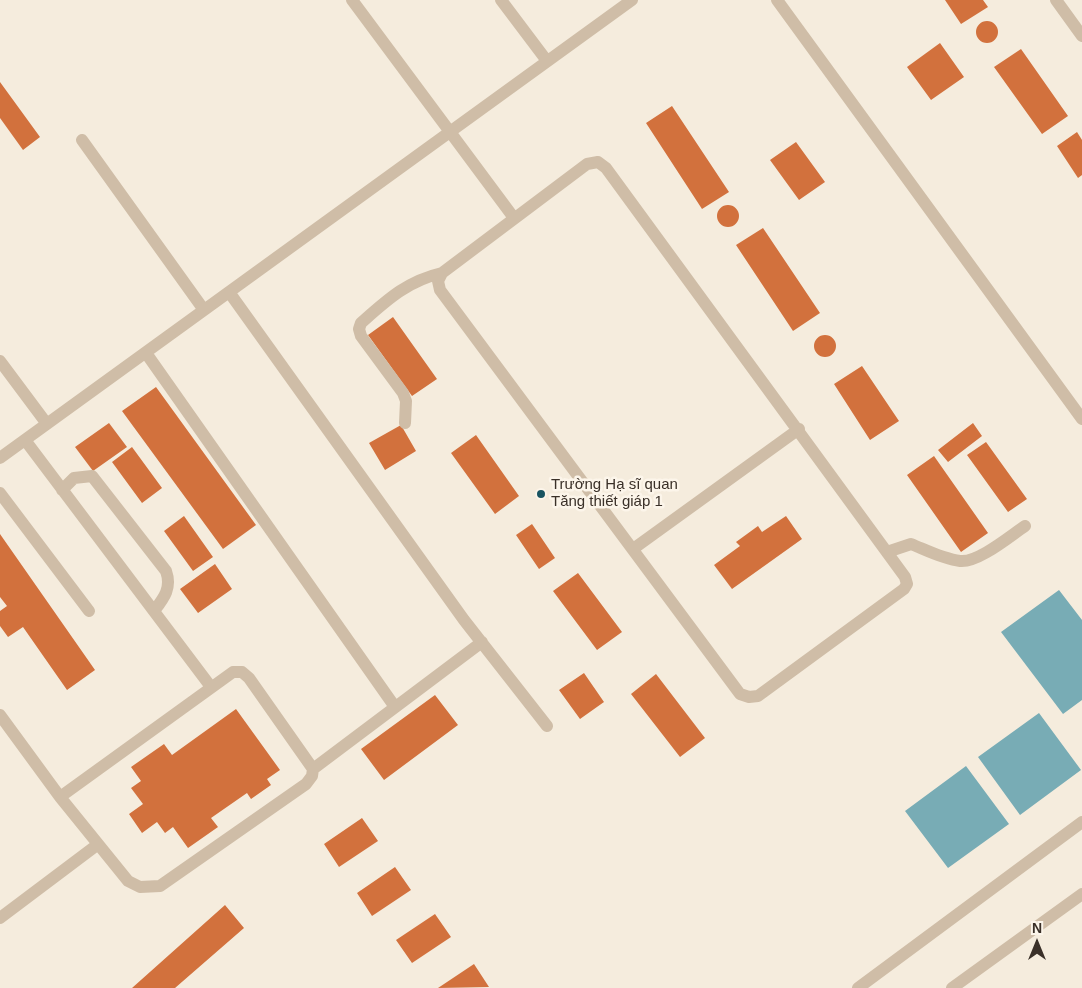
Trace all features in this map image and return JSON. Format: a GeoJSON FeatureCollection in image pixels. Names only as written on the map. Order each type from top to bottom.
{"type":"FeatureCollection","features":[{"type":"Feature","properties":{"kind":"street"},"geometry":{"type":"LineString","coordinates":[[352,0],[514,218]]}},
{"type":"Feature","properties":{"kind":"street"},"geometry":{"type":"LineString","coordinates":[[501,0],[547,61]]}},
{"type":"Feature","properties":{"kind":"street"},"geometry":{"type":"LineString","coordinates":[[0,458],[632,0]]}},
{"type":"Feature","properties":{"kind":"street"},"geometry":{"type":"LineString","coordinates":[[777,0],[1082,419]]}},
{"type":"Feature","properties":{"kind":"street"},"geometry":{"type":"LineString","coordinates":[[1056,0],[1082,36]]}},
{"type":"Feature","properties":{"kind":"street"},"geometry":{"type":"LineString","coordinates":[[82,140],[204,310]]}},
{"type":"Feature","properties":{"kind":"street"},"geometry":{"type":"LineString","coordinates":[[405,423],[406,401],[403,392],[361,336],[359,329],[361,323],[392,296],[420,278],[442,273],[587,164],[598,162],[606,168],[799,429],[888,552],[905,577],[907,584],[904,589],[758,696],[748,697],[740,694],[440,290],[438,281],[442,273]]}},
{"type":"Feature","properties":{"kind":"street"},"geometry":{"type":"LineString","coordinates":[[229,292],[364,482],[482,642],[547,726]]}},
{"type":"Feature","properties":{"kind":"street"},"geometry":{"type":"LineString","coordinates":[[146,353],[395,707]]}},
{"type":"Feature","properties":{"kind":"street"},"geometry":{"type":"LineString","coordinates":[[0,361],[47,424]]}},
{"type":"Feature","properties":{"kind":"street"},"geometry":{"type":"LineString","coordinates":[[634,549],[799,429]]}},
{"type":"Feature","properties":{"kind":"street"},"geometry":{"type":"LineString","coordinates":[[25,440],[211,687]]}},
{"type":"Feature","properties":{"kind":"street"},"geometry":{"type":"LineString","coordinates":[[62,490],[74,478],[92,476],[166,571],[170,581],[165,596],[154,611]]}},
{"type":"Feature","properties":{"kind":"street"},"geometry":{"type":"LineString","coordinates":[[0,493],[89,611]]}},
{"type":"Feature","properties":{"kind":"street"},"geometry":{"type":"LineString","coordinates":[[888,552],[911,544],[942,557],[961,561],[978,557],[1025,526]]}},
{"type":"Feature","properties":{"kind":"street"},"geometry":{"type":"LineString","coordinates":[[313,769],[482,642]]}},
{"type":"Feature","properties":{"kind":"street"},"geometry":{"type":"LineString","coordinates":[[0,715],[60,797],[97,846],[128,881],[140,887],[160,886],[306,784],[312,776],[313,769],[249,678],[242,672],[232,672],[60,797]]}},
{"type":"Feature","properties":{"kind":"street"},"geometry":{"type":"LineString","coordinates":[[858,988],[1082,822]]}},
{"type":"Feature","properties":{"kind":"street"},"geometry":{"type":"LineString","coordinates":[[0,918],[97,846]]}},
{"type":"Feature","properties":{"kind":"street"},"geometry":{"type":"LineString","coordinates":[[952,988],[1082,894]]}},
{"type":"Feature","properties":{"kind":"water"},"geometry":{"type":"Polygon","coordinates":[[[1059,590],[1082,620],[1082,700],[1063,714],[1001,632],[1059,590]]]}},
{"type":"Feature","properties":{"kind":"water"},"geometry":{"type":"Polygon","coordinates":[[[1039,713],[1081,770],[1020,815],[978,757],[1039,713]]]}},
{"type":"Feature","properties":{"kind":"water"},"geometry":{"type":"Polygon","coordinates":[[[966,766],[1009,824],[948,868],[905,811],[966,766]]]}},
{"type":"Feature","properties":{"kind":"building"},"geometry":{"type":"Polygon","coordinates":[[[945,0],[983,0],[988,7],[961,24],[945,0]]]}},
{"type":"Feature","properties":{"kind":"building"},"geometry":{"type":"Polygon","coordinates":[[[987,21],[995,24],[998,32],[995,40],[987,43],[979,40],[976,32],[979,24],[987,21]]]}},
{"type":"Feature","properties":{"kind":"building"},"geometry":{"type":"Polygon","coordinates":[[[940,43],[964,77],[931,100],[907,67],[940,43]]]}},
{"type":"Feature","properties":{"kind":"building"},"geometry":{"type":"Polygon","coordinates":[[[1021,49],[1068,116],[1042,134],[994,67],[1021,49]]]}},
{"type":"Feature","properties":{"kind":"building"},"geometry":{"type":"Polygon","coordinates":[[[0,82],[40,137],[23,150],[0,118],[0,82]]]}},
{"type":"Feature","properties":{"kind":"building"},"geometry":{"type":"Polygon","coordinates":[[[672,106],[729,192],[702,209],[646,123],[672,106]]]}},
{"type":"Feature","properties":{"kind":"building"},"geometry":{"type":"Polygon","coordinates":[[[1077,132],[1082,140],[1082,175],[1078,178],[1057,146],[1077,132]]]}},
{"type":"Feature","properties":{"kind":"building"},"geometry":{"type":"Polygon","coordinates":[[[796,142],[825,182],[799,200],[770,160],[796,142]]]}},
{"type":"Feature","properties":{"kind":"building"},"geometry":{"type":"Polygon","coordinates":[[[728,205],[736,208],[739,216],[736,224],[728,227],[720,224],[717,216],[720,208],[728,205]]]}},
{"type":"Feature","properties":{"kind":"building"},"geometry":{"type":"Polygon","coordinates":[[[763,228],[820,313],[793,331],[736,245],[763,228]]]}},
{"type":"Feature","properties":{"kind":"building"},"geometry":{"type":"Polygon","coordinates":[[[393,317],[437,379],[412,396],[368,335],[393,317]]]}},
{"type":"Feature","properties":{"kind":"building"},"geometry":{"type":"Polygon","coordinates":[[[825,335],[833,338],[836,346],[833,354],[825,357],[817,354],[814,346],[817,338],[825,335]]]}},
{"type":"Feature","properties":{"kind":"building"},"geometry":{"type":"Polygon","coordinates":[[[862,366],[899,421],[870,440],[834,384],[862,366]]]}},
{"type":"Feature","properties":{"kind":"building"},"geometry":{"type":"Polygon","coordinates":[[[156,387],[256,525],[223,549],[122,411],[156,387]]]}},
{"type":"Feature","properties":{"kind":"building"},"geometry":{"type":"Polygon","coordinates":[[[109,423],[127,447],[93,471],[75,447],[109,423]]]}},
{"type":"Feature","properties":{"kind":"building"},"geometry":{"type":"Polygon","coordinates":[[[973,423],[982,436],[948,462],[938,450],[973,423]]]}},
{"type":"Feature","properties":{"kind":"building"},"geometry":{"type":"Polygon","coordinates":[[[401,425],[416,451],[385,470],[369,443],[401,425]]]}},
{"type":"Feature","properties":{"kind":"building"},"geometry":{"type":"Polygon","coordinates":[[[476,435],[519,496],[495,514],[451,453],[476,435]]]}},
{"type":"Feature","properties":{"kind":"building"},"geometry":{"type":"Polygon","coordinates":[[[986,442],[1027,499],[1008,512],[967,455],[986,442]]]}},
{"type":"Feature","properties":{"kind":"building"},"geometry":{"type":"Polygon","coordinates":[[[132,447],[162,488],[142,503],[112,462],[132,447]]]}},
{"type":"Feature","properties":{"kind":"building"},"geometry":{"type":"Polygon","coordinates":[[[934,456],[988,533],[961,552],[907,475],[934,456]]]}},
{"type":"Feature","properties":{"kind":"building"},"geometry":{"type":"Polygon","coordinates":[[[184,516],[213,557],[193,571],[164,531],[184,516]]]}},
{"type":"Feature","properties":{"kind":"building"},"geometry":{"type":"Polygon","coordinates":[[[786,516],[802,539],[732,589],[714,565],[740,546],[736,542],[758,526],[762,532],[786,516]]]}},
{"type":"Feature","properties":{"kind":"building"},"geometry":{"type":"Polygon","coordinates":[[[532,524],[555,558],[539,569],[516,535],[532,524]]]}},
{"type":"Feature","properties":{"kind":"building"},"geometry":{"type":"Polygon","coordinates":[[[0,534],[95,670],[67,690],[23,627],[8,637],[0,626],[0,611],[7,606],[0,597],[0,534]]]}},
{"type":"Feature","properties":{"kind":"building"},"geometry":{"type":"Polygon","coordinates":[[[215,564],[232,589],[198,613],[180,589],[215,564]]]}},
{"type":"Feature","properties":{"kind":"building"},"geometry":{"type":"Polygon","coordinates":[[[578,573],[622,632],[597,650],[553,591],[578,573]]]}},
{"type":"Feature","properties":{"kind":"building"},"geometry":{"type":"Polygon","coordinates":[[[584,673],[604,702],[580,719],[559,690],[584,673]]]}},
{"type":"Feature","properties":{"kind":"building"},"geometry":{"type":"Polygon","coordinates":[[[656,674],[705,738],[680,757],[631,694],[656,674]]]}},
{"type":"Feature","properties":{"kind":"building"},"geometry":{"type":"Polygon","coordinates":[[[435,695],[458,725],[384,780],[361,749],[435,695]]]}},
{"type":"Feature","properties":{"kind":"building"},"geometry":{"type":"Polygon","coordinates":[[[236,709],[280,770],[267,779],[271,785],[251,799],[247,793],[211,818],[218,827],[188,848],[173,827],[165,833],[157,822],[142,833],[129,814],[143,804],[131,788],[141,781],[131,767],[164,744],[172,755],[236,709]]]}},
{"type":"Feature","properties":{"kind":"building"},"geometry":{"type":"Polygon","coordinates":[[[362,818],[378,841],[339,867],[324,844],[362,818]]]}},
{"type":"Feature","properties":{"kind":"building"},"geometry":{"type":"Polygon","coordinates":[[[395,867],[411,890],[372,916],[357,893],[395,867]]]}},
{"type":"Feature","properties":{"kind":"building"},"geometry":{"type":"Polygon","coordinates":[[[225,905],[244,928],[175,988],[132,988],[225,905]]]}},
{"type":"Feature","properties":{"kind":"building"},"geometry":{"type":"Polygon","coordinates":[[[435,914],[451,937],[412,963],[396,940],[435,914]]]}},
{"type":"Feature","properties":{"kind":"building"},"geometry":{"type":"Polygon","coordinates":[[[474,964],[489,987],[438,988],[474,964]]]}},
{"type":"Feature","properties":{"kind":"place","name":"Trường Hạ sĩ quan Tăng thiết giáp 1"},"geometry":{"type":"Point","coordinates":[541,494]}}]}
